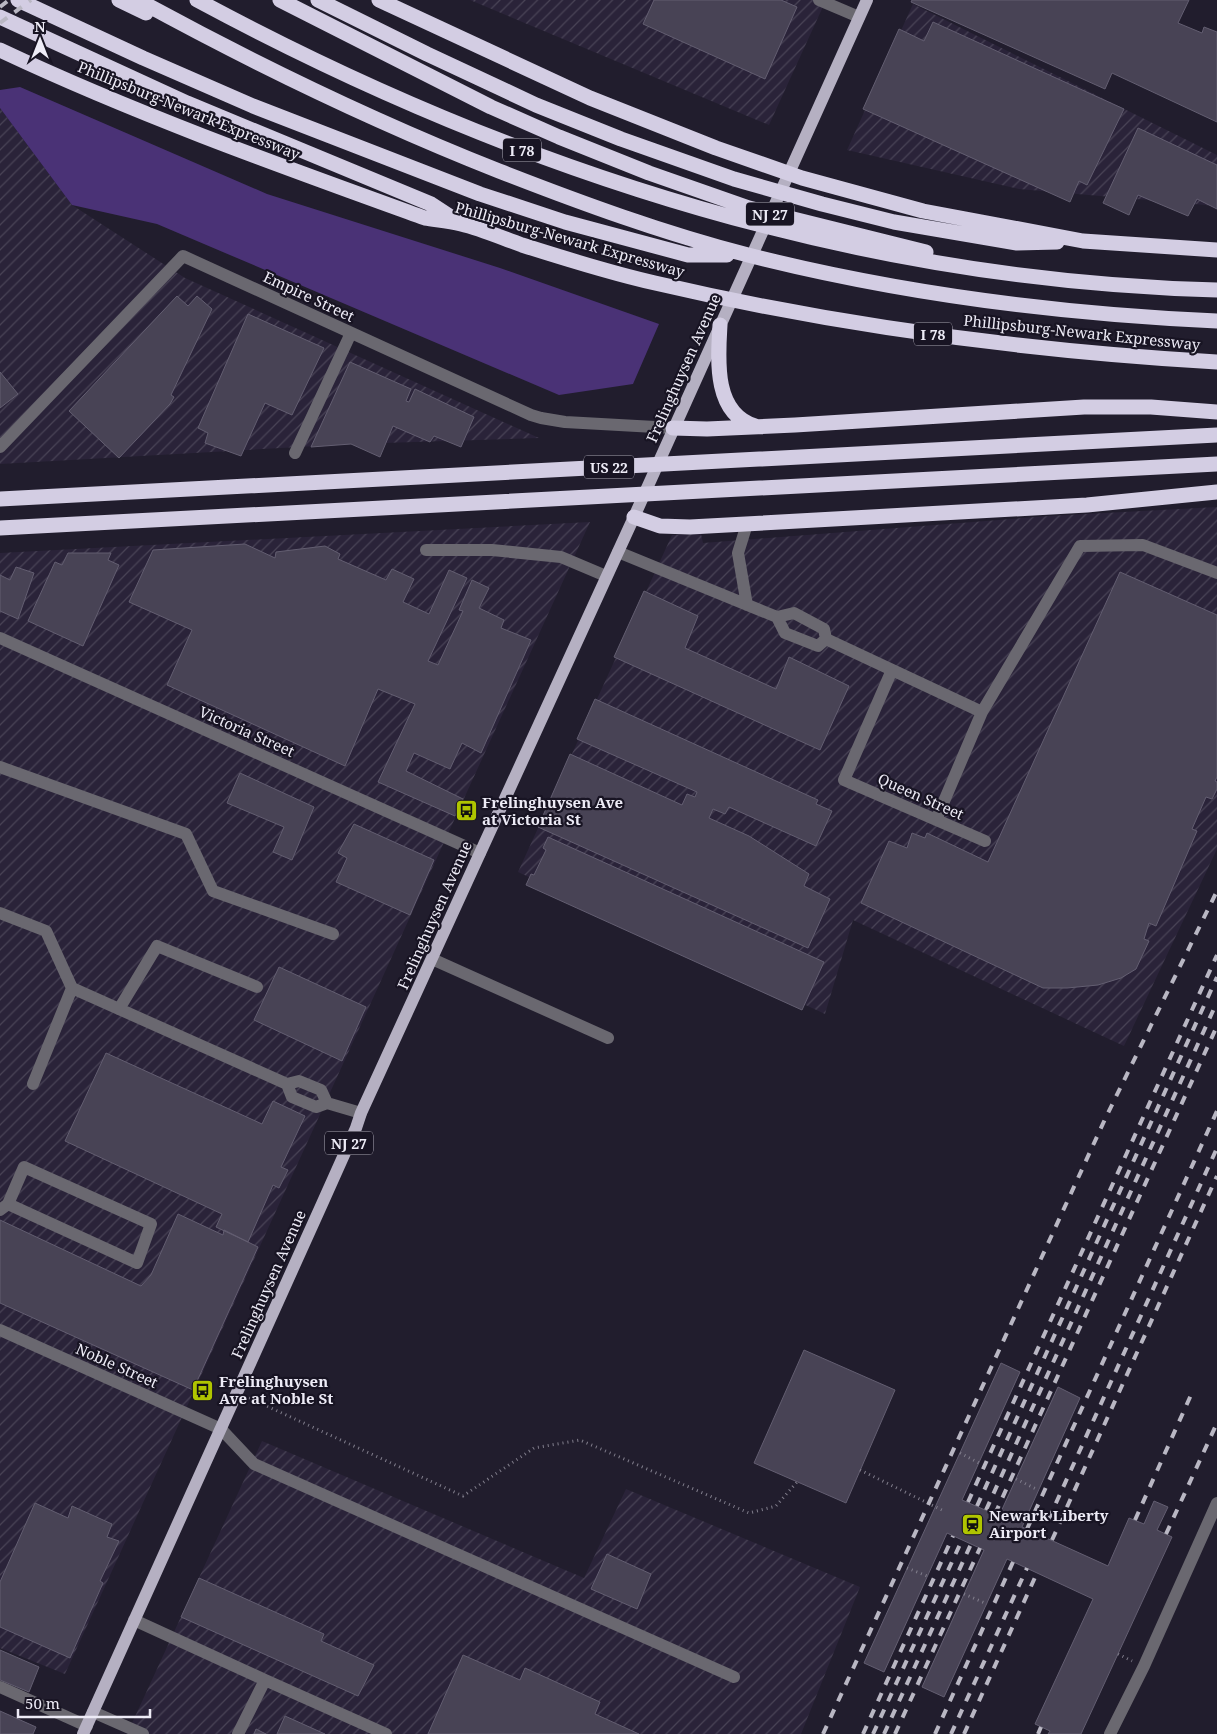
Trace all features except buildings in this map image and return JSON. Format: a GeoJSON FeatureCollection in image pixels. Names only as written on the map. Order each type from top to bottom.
{"type":"FeatureCollection","features":[{"type":"Feature","properties":{"kind":"highway"},"geometry":{"type":"LineString","coordinates":[[18,0],[253,106],[501,202],[565,222],[669,250],[688,254],[746,254]]}},
{"type":"Feature","properties":{"kind":"highway","name":"Phillipsburg-Newark Expressway"},"geometry":{"type":"LineString","coordinates":[[119,0],[142,5],[355,109],[470,159],[614,214],[676,234],[746,254],[872,283],[966,299],[1095,314],[1217,321]]}},
{"type":"Feature","properties":{"kind":"highway","name":"I 78"},"geometry":{"type":"LineString","coordinates":[[197,0],[360,82],[444,119],[574,169],[689,206],[786,232],[868,251],[941,264],[1005,273],[1136,286],[1217,290]]}},
{"type":"Feature","properties":{"kind":"highway"},"geometry":{"type":"LineString","coordinates":[[280,0],[513,117],[593,151],[749,208],[1005,273]]}},
{"type":"Feature","properties":{"kind":"highway"},"geometry":{"type":"LineString","coordinates":[[318,0],[434,58],[536,105],[603,132],[706,169],[798,198],[894,222],[1017,243],[1083,241],[1217,250]]}},
{"type":"Feature","properties":{"kind":"highway"},"geometry":{"type":"LineString","coordinates":[[379,0],[547,79],[716,148],[802,178],[862,196],[923,210],[1083,241]]}},
{"type":"Feature","properties":{"kind":"highway"},"geometry":{"type":"LineString","coordinates":[[0,17],[164,94],[432,204],[461,224]]}},
{"type":"Feature","properties":{"kind":"highway","name":"Phillipsburg-Newark Expressway"},"geometry":{"type":"LineString","coordinates":[[0,50],[127,106],[338,187],[425,218],[461,224],[584,264],[653,283],[806,314],[990,342],[1119,356],[1217,362]]}},
{"type":"Feature","properties":{"kind":"highway"},"geometry":{"type":"LineString","coordinates":[[720,324],[719,371],[726,400],[730,408],[743,420],[759,427]]}},
{"type":"Feature","properties":{"kind":"highway"},"geometry":{"type":"LineString","coordinates":[[673,428],[759,427],[1100,407],[1151,407],[1217,412]]}},
{"type":"Feature","properties":{"kind":"highway","name":"US 22"},"geometry":{"type":"LineString","coordinates":[[0,499],[1217,435]]}},
{"type":"Feature","properties":{"kind":"highway","name":"US 22"},"geometry":{"type":"LineString","coordinates":[[0,528],[1217,464]]}},
{"type":"Feature","properties":{"kind":"highway"},"geometry":{"type":"LineString","coordinates":[[634,517],[660,526],[675,528],[1087,506],[1217,492]]}},
{"type":"Feature","properties":{"kind":"main road","name":"Frelinghuysen Avenue"},"geometry":{"type":"LineString","coordinates":[[85,1730],[356,1128],[361,1113],[634,517],[867,0]]}},
{"type":"Feature","properties":{"kind":"street"},"geometry":{"type":"LineString","coordinates":[[819,0],[859,17]]}},
{"type":"Feature","properties":{"kind":"street","name":"Empire Street"},"geometry":{"type":"LineString","coordinates":[[0,447],[183,256],[541,418],[565,422],[673,428]]}},
{"type":"Feature","properties":{"kind":"street"},"geometry":{"type":"LineString","coordinates":[[295,454],[351,333]]}},
{"type":"Feature","properties":{"kind":"street"},"geometry":{"type":"LineString","coordinates":[[747,524],[738,553],[747,605]]}},
{"type":"Feature","properties":{"kind":"street"},"geometry":{"type":"LineString","coordinates":[[936,820],[982,712],[1080,546],[1143,545],[1217,573]]}},
{"type":"Feature","properties":{"kind":"street"},"geometry":{"type":"LineString","coordinates":[[426,550],[492,550],[561,557],[606,576]]}},
{"type":"Feature","properties":{"kind":"street"},"geometry":{"type":"LineString","coordinates":[[618,552],[777,617],[794,614],[824,629],[826,639]]}},
{"type":"Feature","properties":{"kind":"street"},"geometry":{"type":"LineString","coordinates":[[777,617],[786,633],[818,646],[826,639]]}},
{"type":"Feature","properties":{"kind":"street","name":"Victoria Street"},"geometry":{"type":"LineString","coordinates":[[0,638],[480,853]]}},
{"type":"Feature","properties":{"kind":"street"},"geometry":{"type":"LineString","coordinates":[[826,639],[982,712]]}},
{"type":"Feature","properties":{"kind":"street","name":"Queen Street"},"geometry":{"type":"LineString","coordinates":[[892,670],[844,780],[985,841]]}},
{"type":"Feature","properties":{"kind":"street"},"geometry":{"type":"LineString","coordinates":[[0,767],[186,834],[213,891],[333,934]]}},
{"type":"Feature","properties":{"kind":"street"},"geometry":{"type":"LineString","coordinates":[[0,913],[46,931],[72,988],[287,1084],[299,1081],[321,1090],[327,1103]]}},
{"type":"Feature","properties":{"kind":"street"},"geometry":{"type":"LineString","coordinates":[[119,1009],[156,946],[257,987]]}},
{"type":"Feature","properties":{"kind":"street"},"geometry":{"type":"LineString","coordinates":[[432,959],[608,1038]]}},
{"type":"Feature","properties":{"kind":"street"},"geometry":{"type":"LineString","coordinates":[[33,1084],[72,988]]}},
{"type":"Feature","properties":{"kind":"street"},"geometry":{"type":"LineString","coordinates":[[287,1084],[292,1097],[316,1107],[327,1103],[361,1113]]}},
{"type":"Feature","properties":{"kind":"street"},"geometry":{"type":"LineString","coordinates":[[24,1167],[151,1224],[137,1263],[4,1207],[24,1167]]}},
{"type":"Feature","properties":{"kind":"street","name":"Noble Street"},"geometry":{"type":"LineString","coordinates":[[0,1330],[220,1429]]}},
{"type":"Feature","properties":{"kind":"street"},"geometry":{"type":"LineString","coordinates":[[220,1429],[254,1464],[734,1677]]}},
{"type":"Feature","properties":{"kind":"street"},"geometry":{"type":"LineString","coordinates":[[1110,1734],[1144,1666],[1217,1503]]}},
{"type":"Feature","properties":{"kind":"street"},"geometry":{"type":"LineString","coordinates":[[134,1620],[386,1734]]}},
{"type":"Feature","properties":{"kind":"street"},"geometry":{"type":"LineString","coordinates":[[238,1734],[266,1680]]}},
{"type":"Feature","properties":{"kind":"street"},"geometry":{"type":"LineString","coordinates":[[0,1687],[85,1730]]}},
{"type":"Feature","properties":{"kind":"street"},"geometry":{"type":"LineString","coordinates":[[93,1712],[143,1734]]}},
{"type":"Feature","properties":{"kind":"path"},"geometry":{"type":"LineString","coordinates":[[237,1392],[463,1496],[534,1448],[580,1440],[749,1513],[776,1506],[797,1482]]}},
{"type":"Feature","properties":{"kind":"path"},"geometry":{"type":"LineString","coordinates":[[960,1453],[979,1463]]}},
{"type":"Feature","properties":{"kind":"path"},"geometry":{"type":"LineString","coordinates":[[860,1470],[944,1510]]}},
{"type":"Feature","properties":{"kind":"path"},"geometry":{"type":"LineString","coordinates":[[1016,1479],[1038,1490]]}},
{"type":"Feature","properties":{"kind":"path"},"geometry":{"type":"LineString","coordinates":[[907,1568],[928,1576]]}},
{"type":"Feature","properties":{"kind":"path"},"geometry":{"type":"LineString","coordinates":[[964,1594],[986,1604]]}},
{"type":"Feature","properties":{"kind":"path"},"geometry":{"type":"LineString","coordinates":[[1118,1654],[1124,1657]]}},
{"type":"Feature","properties":{"kind":"shaded area"},"geometry":{"type":"Polygon","coordinates":[[[470,0],[826,0],[769,125],[470,0]]]}},
{"type":"Feature","properties":{"kind":"shaded area"},"geometry":{"type":"Polygon","coordinates":[[[913,4],[1217,155],[1217,206],[1019,189],[847,150],[913,4]]]}},
{"type":"Feature","properties":{"kind":"shaded area"},"geometry":{"type":"Polygon","coordinates":[[[20,87],[267,194],[500,268],[659,324],[633,384],[559,395],[157,224],[72,205],[0,108],[0,90],[20,87]]]}},
{"type":"Feature","properties":{"kind":"shaded area"},"geometry":{"type":"Polygon","coordinates":[[[0,108],[72,205],[185,278],[539,438],[351,444],[0,464],[0,108]]]}},
{"type":"Feature","properties":{"kind":"shaded area"},"geometry":{"type":"Polygon","coordinates":[[[1217,507],[1217,849],[1124,1046],[853,920],[825,1014],[518,872],[672,535],[701,534],[703,543],[1049,516],[1217,507]]]}},
{"type":"Feature","properties":{"kind":"shaded area"},"geometry":{"type":"Polygon","coordinates":[[[590,522],[65,1674],[0,1648],[0,553],[590,522]]]}},
{"type":"Feature","properties":{"kind":"shaded area"},"geometry":{"type":"Polygon","coordinates":[[[262,1441],[584,1578],[626,1489],[860,1587],[801,1734],[127,1734],[262,1441]]]}},
{"type":"Feature","properties":{"kind":"railway"},"geometry":{"type":"LineString","coordinates":[[0,7],[9,0]]}},
{"type":"Feature","properties":{"kind":"railway"},"geometry":{"type":"LineString","coordinates":[[0,23],[31,0]]}},
{"type":"Feature","properties":{"kind":"railway"},"geometry":{"type":"LineString","coordinates":[[823,1734],[1106,1117],[1217,891]]}},
{"type":"Feature","properties":{"kind":"railway"},"geometry":{"type":"LineString","coordinates":[[968,1502],[1217,955]]}},
{"type":"Feature","properties":{"kind":"railway"},"geometry":{"type":"LineString","coordinates":[[977,1506],[1217,977]]}},
{"type":"Feature","properties":{"kind":"railway"},"geometry":{"type":"LineString","coordinates":[[986,1510],[1217,1002]]}},
{"type":"Feature","properties":{"kind":"railway"},"geometry":{"type":"LineString","coordinates":[[995,1514],[1217,1026]]}},
{"type":"Feature","properties":{"kind":"railway"},"geometry":{"type":"LineString","coordinates":[[1027,1529],[1217,1111]]}},
{"type":"Feature","properties":{"kind":"railway"},"geometry":{"type":"LineString","coordinates":[[1041,1536],[1217,1148]]}},
{"type":"Feature","properties":{"kind":"railway"},"geometry":{"type":"LineString","coordinates":[[1052,1540],[1217,1176]]}},
{"type":"Feature","properties":{"kind":"railway"},"geometry":{"type":"LineString","coordinates":[[1135,1520],[1191,1395]]}},
{"type":"Feature","properties":{"kind":"railway"},"geometry":{"type":"LineString","coordinates":[[1166,1534],[1217,1423]]}},
{"type":"Feature","properties":{"kind":"railway"},"geometry":{"type":"LineString","coordinates":[[863,1734],[953,1536]]}},
{"type":"Feature","properties":{"kind":"railway"},"geometry":{"type":"LineString","coordinates":[[873,1734],[962,1540]]}},
{"type":"Feature","properties":{"kind":"railway"},"geometry":{"type":"LineString","coordinates":[[884,1734],[971,1544]]}},
{"type":"Feature","properties":{"kind":"railway"},"geometry":{"type":"LineString","coordinates":[[895,1734],[980,1548]]}},
{"type":"Feature","properties":{"kind":"railway"},"geometry":{"type":"LineString","coordinates":[[935,1734],[1013,1562]]}},
{"type":"Feature","properties":{"kind":"railway"},"geometry":{"type":"LineString","coordinates":[[951,1734],[1027,1568]]}},
{"type":"Feature","properties":{"kind":"railway"},"geometry":{"type":"LineString","coordinates":[[964,1734],[1037,1573]]}},
{"type":"Feature","properties":{"kind":"railway"},"geometry":{"type":"LineString","coordinates":[[1038,1734],[1041,1727]]}},
{"type":"Feature","properties":{"kind":"place","name":"Frelinghuysen Ave at Victoria St"},"geometry":{"type":"Point","coordinates":[466,811]}},
{"type":"Feature","properties":{"kind":"place","name":"Frelinghuysen Ave at Noble St"},"geometry":{"type":"Point","coordinates":[203,1390]}},
{"type":"Feature","properties":{"kind":"place","name":"Newark Liberty Airport"},"geometry":{"type":"Point","coordinates":[973,1524]}}]}
